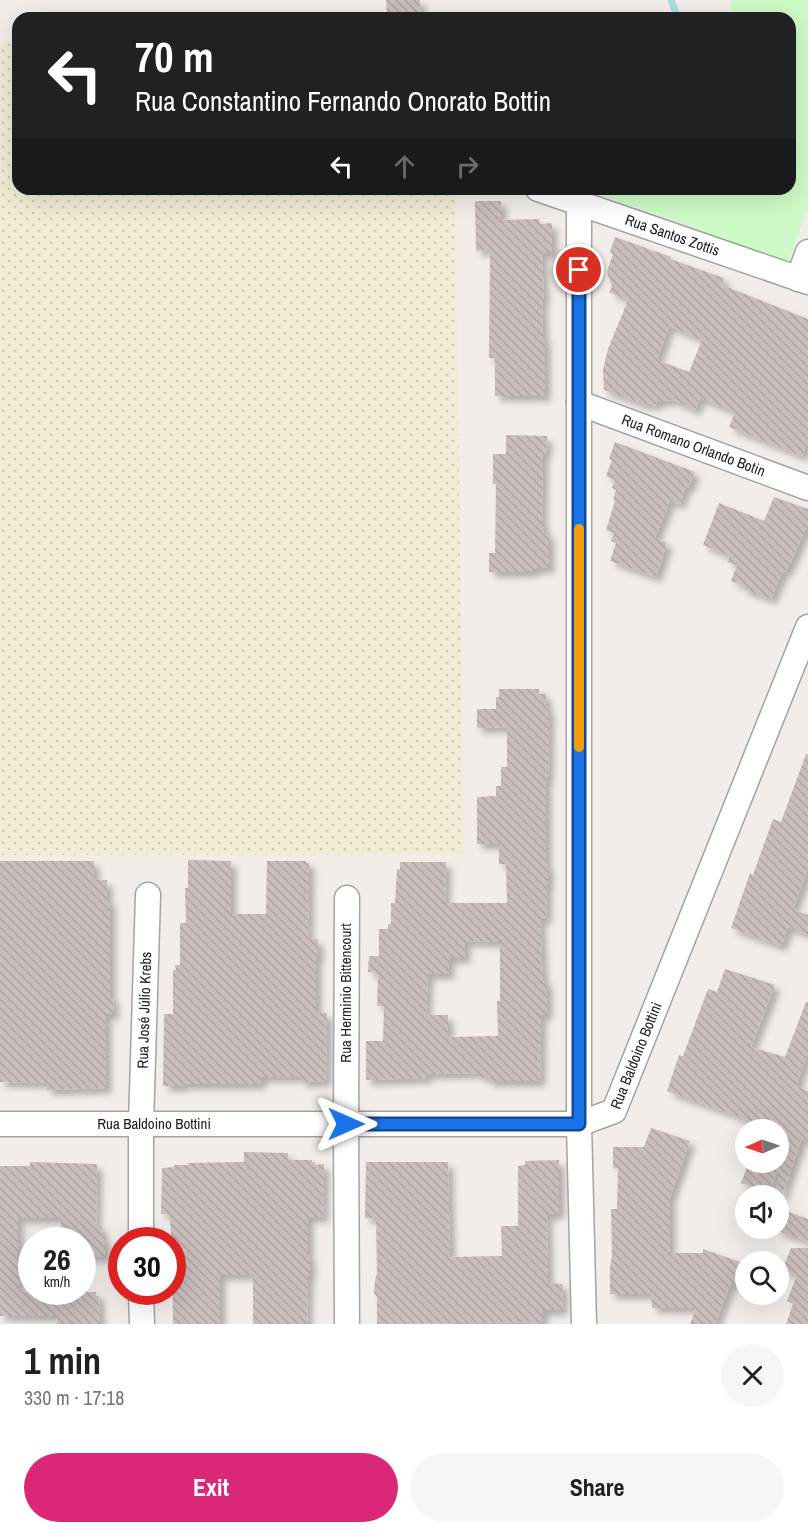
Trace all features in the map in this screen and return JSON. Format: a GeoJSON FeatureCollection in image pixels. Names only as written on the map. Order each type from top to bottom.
{"type":"FeatureCollection","features":[{"type":"Feature","properties":{"kind":"street","name":"Rua Santos Zottis"},"geometry":{"type":"LineString","coordinates":[[556,195],[803,281]]}},
{"type":"Feature","properties":{"kind":"street"},"geometry":{"type":"LineString","coordinates":[[579,203],[579,1124],[584,1324]]}},
{"type":"Feature","properties":{"kind":"street"},"geometry":{"type":"LineString","coordinates":[[803,281],[808,252]]}},
{"type":"Feature","properties":{"kind":"street","name":"Rua Romano Orlando Botin"},"geometry":{"type":"LineString","coordinates":[[579,403],[808,488]]}},
{"type":"Feature","properties":{"kind":"street","name":"Rua Baldoino Bottini"},"geometry":{"type":"LineString","coordinates":[[0,1124],[579,1124],[614,1111],[808,627]]}},
{"type":"Feature","properties":{"kind":"street","name":"Rua José Júlio Krebs"},"geometry":{"type":"LineString","coordinates":[[141,1227],[141,1124],[148,895]]}},
{"type":"Feature","properties":{"kind":"street","name":"Rua Herminio Bittencourt"},"geometry":{"type":"LineString","coordinates":[[347,898],[347,1324]]}},
{"type":"Feature","properties":{"kind":"street"},"geometry":{"type":"LineString","coordinates":[[141,1305],[141,1324]]}},
{"type":"Feature","properties":{"kind":"shaded area"},"geometry":{"type":"Polygon","coordinates":[[[0,41],[12,41],[12,195],[455,195],[464,854],[0,855],[0,41]]]}},
{"type":"Feature","properties":{"kind":"green space"},"geometry":{"type":"Polygon","coordinates":[[[730,0],[808,0],[808,208],[787,265],[599,195],[796,195],[796,12],[731,12],[730,0]]]}},
{"type":"Feature","properties":{"kind":"building"},"geometry":{"type":"Polygon","coordinates":[[[386,0],[420,0],[421,12],[387,12],[386,0]]]}},
{"type":"Feature","properties":{"kind":"building"},"geometry":{"type":"Polygon","coordinates":[[[475,201],[501,201],[501,220],[539,219],[540,224],[552,223],[552,253],[542,253],[545,396],[495,396],[495,358],[489,358],[490,250],[476,251],[475,201]]]}},
{"type":"Feature","properties":{"kind":"building"},"geometry":{"type":"Polygon","coordinates":[[[615,237],[724,278],[722,285],[808,319],[808,441],[802,456],[729,427],[735,412],[700,398],[695,410],[673,400],[657,401],[655,406],[649,403],[646,405],[604,390],[603,370],[608,349],[628,300],[609,292],[612,287],[607,272],[613,254],[610,252],[615,237]],[[669,326],[657,360],[689,372],[702,340],[669,326]]]}},
{"type":"Feature","properties":{"kind":"building"},"geometry":{"type":"Polygon","coordinates":[[[506,435],[547,436],[546,453],[543,454],[542,523],[544,523],[544,533],[549,533],[549,568],[535,568],[535,571],[528,572],[489,572],[489,553],[495,553],[496,484],[493,484],[493,454],[506,454],[506,435]]]}},
{"type":"Feature","properties":{"kind":"building"},"geometry":{"type":"Polygon","coordinates":[[[615,442],[695,472],[688,488],[685,487],[680,504],[670,500],[655,538],[667,543],[656,577],[610,561],[616,543],[611,541],[614,533],[606,530],[616,490],[612,488],[615,480],[606,476],[615,442]]]}},
{"type":"Feature","properties":{"kind":"building"},"geometry":{"type":"Polygon","coordinates":[[[774,497],[808,509],[808,523],[771,599],[743,589],[744,586],[731,581],[737,565],[727,562],[730,556],[703,545],[719,503],[764,521],[774,497]]]}},
{"type":"Feature","properties":{"kind":"building"},"geometry":{"type":"Polygon","coordinates":[[[499,689],[539,689],[539,694],[546,694],[546,709],[549,708],[548,778],[546,778],[548,884],[546,919],[540,919],[543,981],[547,981],[547,1015],[541,1015],[540,1081],[488,1081],[488,1077],[479,1077],[479,1073],[426,1074],[426,1078],[366,1080],[366,1041],[383,1041],[384,1006],[377,1006],[378,973],[368,972],[369,956],[379,956],[379,929],[388,929],[388,924],[391,924],[391,903],[395,903],[397,869],[400,869],[400,862],[446,862],[445,903],[507,903],[506,864],[499,864],[499,844],[477,844],[477,797],[496,796],[496,786],[501,786],[501,767],[507,767],[507,727],[477,728],[477,709],[496,709],[496,697],[499,697],[499,689]],[[465,941],[465,958],[449,958],[449,974],[428,974],[426,1015],[448,1015],[448,1037],[498,1036],[500,942],[465,941]]]}},
{"type":"Feature","properties":{"kind":"building"},"geometry":{"type":"Polygon","coordinates":[[[806,754],[808,754],[808,868],[793,909],[808,915],[808,935],[788,927],[781,946],[731,928],[750,873],[753,875],[773,819],[781,822],[806,754]]]}},
{"type":"Feature","properties":{"kind":"building"},"geometry":{"type":"Polygon","coordinates":[[[188,860],[231,861],[231,914],[266,914],[267,861],[306,861],[309,863],[308,939],[318,939],[316,1013],[327,1013],[326,1081],[301,1082],[301,1077],[261,1077],[260,1084],[163,1086],[164,1014],[173,1014],[173,970],[176,970],[175,965],[180,965],[180,923],[186,923],[185,888],[188,888],[188,860]]]}},
{"type":"Feature","properties":{"kind":"building"},"geometry":{"type":"Polygon","coordinates":[[[0,861],[94,861],[94,880],[107,880],[107,901],[110,901],[110,997],[113,997],[114,1014],[106,1014],[106,1088],[47,1090],[47,1083],[0,1082],[0,861]]]}},
{"type":"Feature","properties":{"kind":"building"},"geometry":{"type":"Polygon","coordinates":[[[725,969],[775,985],[751,1047],[785,1057],[806,1002],[808,1002],[808,1052],[796,1086],[808,1091],[808,1141],[802,1138],[786,1185],[778,1185],[778,1173],[789,1173],[789,1119],[745,1119],[667,1091],[679,1055],[683,1056],[708,989],[717,992],[725,969]]]}},
{"type":"Feature","properties":{"kind":"building"},"geometry":{"type":"Polygon","coordinates":[[[651,1128],[690,1141],[670,1197],[670,1253],[703,1253],[703,1249],[735,1260],[735,1284],[731,1282],[715,1324],[690,1324],[696,1308],[652,1308],[651,1294],[610,1294],[611,1209],[617,1209],[618,1168],[613,1169],[613,1147],[644,1147],[651,1128]]]}},
{"type":"Feature","properties":{"kind":"building"},"geometry":{"type":"Polygon","coordinates":[[[244,1152],[288,1153],[288,1160],[312,1160],[315,1165],[324,1164],[323,1217],[308,1217],[310,1275],[308,1275],[307,1324],[253,1324],[253,1275],[220,1275],[220,1324],[173,1324],[173,1305],[186,1305],[186,1227],[171,1227],[170,1214],[161,1214],[162,1168],[188,1165],[188,1163],[244,1162],[244,1152]]]}},
{"type":"Feature","properties":{"kind":"building"},"geometry":{"type":"Polygon","coordinates":[[[559,1160],[559,1214],[547,1214],[548,1283],[563,1284],[562,1310],[543,1310],[543,1322],[377,1324],[377,1297],[374,1293],[377,1274],[376,1218],[365,1218],[366,1162],[448,1162],[450,1257],[502,1256],[501,1226],[518,1226],[518,1166],[525,1165],[525,1161],[559,1160]]]}},
{"type":"Feature","properties":{"kind":"building"},"geometry":{"type":"Polygon","coordinates":[[[30,1162],[97,1164],[96,1226],[102,1226],[102,1238],[105,1238],[105,1257],[96,1257],[96,1227],[61,1227],[61,1218],[18,1218],[18,1305],[96,1305],[96,1296],[99,1296],[100,1324],[57,1324],[56,1316],[0,1316],[0,1166],[30,1166],[30,1162]]]}},
{"type":"Feature","properties":{"kind":"building"},"geometry":{"type":"Polygon","coordinates":[[[745,1173],[776,1173],[772,1185],[741,1183],[745,1173]]]}},
{"type":"Feature","properties":{"kind":"building"},"geometry":{"type":"Polygon","coordinates":[[[789,1212],[808,1219],[808,1242],[789,1235],[789,1212]]]}},
{"type":"Feature","properties":{"kind":"building"},"geometry":{"type":"Polygon","coordinates":[[[791,1248],[808,1248],[808,1324],[786,1324],[793,1304],[789,1302],[789,1296],[797,1275],[789,1272],[791,1248]]]}},
{"type":"Feature","properties":{"kind":"waterway"},"geometry":{"type":"LineString","coordinates":[[671,0],[676,12]]}},
{"type":"Feature","properties":{"kind":"slow traffic"},"geometry":{"type":"LineString","coordinates":[[579,529],[579,747]]}},
{"type":"Feature","properties":{"kind":"route"},"geometry":{"type":"LineString","coordinates":[[346,1124],[579,1124],[579,270]]}}]}
